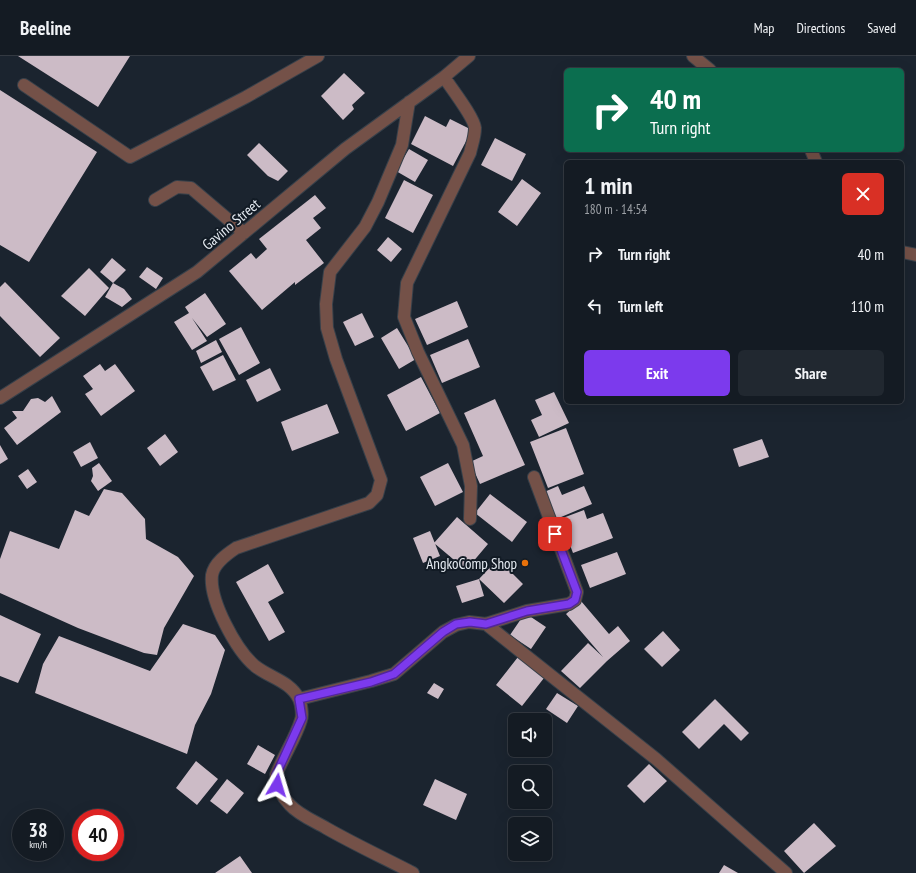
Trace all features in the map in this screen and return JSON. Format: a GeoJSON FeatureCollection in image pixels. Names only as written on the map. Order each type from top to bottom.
{"type":"FeatureCollection","features":[{"type":"Feature","properties":{"kind":"street"},"geometry":{"type":"LineString","coordinates":[[24,85],[130,157],[246,97],[318,56]]}},
{"type":"Feature","properties":{"kind":"street","name":"Gavino Street"},"geometry":{"type":"LineString","coordinates":[[0,398],[184,281],[345,149],[444,77],[469,56]]}},
{"type":"Feature","properties":{"kind":"street"},"geometry":{"type":"LineString","coordinates":[[693,56],[708,68]]}},
{"type":"Feature","properties":{"kind":"street"},"geometry":{"type":"LineString","coordinates":[[444,77],[471,119],[474,126],[474,138],[470,153],[406,284],[404,317],[418,352],[464,445],[471,486],[470,519]]}},
{"type":"Feature","properties":{"kind":"street"},"geometry":{"type":"LineString","coordinates":[[409,102],[402,146],[378,202],[365,227],[330,272],[326,304],[327,328],[336,359],[381,480],[377,495],[369,503],[236,548],[223,557],[212,573],[213,589],[227,627],[241,651],[256,667],[288,685],[299,699],[302,718],[276,775],[277,785],[283,798],[291,806],[308,818],[409,872]]}},
{"type":"Feature","properties":{"kind":"street"},"geometry":{"type":"LineString","coordinates":[[155,200],[177,186],[191,188],[244,233]]}},
{"type":"Feature","properties":{"kind":"street"},"geometry":{"type":"LineString","coordinates":[[904,252],[916,255]]}},
{"type":"Feature","properties":{"kind":"street"},"geometry":{"type":"LineString","coordinates":[[299,699],[371,682],[394,674],[443,632],[456,624],[470,622],[486,624],[527,611],[569,604],[575,600],[577,592],[534,477]]}},
{"type":"Feature","properties":{"kind":"street"},"geometry":{"type":"LineString","coordinates":[[486,624],[656,759],[786,873]]}},
{"type":"Feature","properties":{"kind":"building"},"geometry":{"type":"Polygon","coordinates":[[[18,56],[130,56],[98,107],[18,56]]]}},
{"type":"Feature","properties":{"kind":"building"},"geometry":{"type":"Polygon","coordinates":[[[344,73],[365,93],[352,105],[354,109],[343,120],[321,96],[344,73]]]}},
{"type":"Feature","properties":{"kind":"building"},"geometry":{"type":"Polygon","coordinates":[[[0,90],[97,152],[29,262],[0,245],[0,90]]]}},
{"type":"Feature","properties":{"kind":"building"},"geometry":{"type":"Polygon","coordinates":[[[425,116],[446,127],[450,119],[472,130],[453,166],[411,144],[425,116]]]}},
{"type":"Feature","properties":{"kind":"building"},"geometry":{"type":"Polygon","coordinates":[[[495,138],[526,154],[512,181],[481,165],[495,138]]]}},
{"type":"Feature","properties":{"kind":"building"},"geometry":{"type":"Polygon","coordinates":[[[259,143],[288,171],[278,181],[268,176],[247,155],[259,143]]]}},
{"type":"Feature","properties":{"kind":"building"},"geometry":{"type":"Polygon","coordinates":[[[409,149],[428,160],[415,182],[396,171],[409,149]]]}},
{"type":"Feature","properties":{"kind":"building"},"geometry":{"type":"Polygon","coordinates":[[[522,179],[541,193],[517,226],[498,212],[522,179]]]}},
{"type":"Feature","properties":{"kind":"building"},"geometry":{"type":"Polygon","coordinates":[[[404,180],[433,195],[413,233],[385,218],[404,180]]]}},
{"type":"Feature","properties":{"kind":"building"},"geometry":{"type":"Polygon","coordinates":[[[315,195],[326,208],[313,218],[321,228],[306,240],[324,263],[295,285],[295,282],[262,310],[229,271],[251,253],[256,259],[267,249],[259,239],[315,195]]]}},
{"type":"Feature","properties":{"kind":"building"},"geometry":{"type":"Polygon","coordinates":[[[388,237],[402,249],[391,262],[377,250],[388,237]]]}},
{"type":"Feature","properties":{"kind":"building"},"geometry":{"type":"Polygon","coordinates":[[[112,258],[126,270],[113,283],[100,272],[112,258]]]}},
{"type":"Feature","properties":{"kind":"building"},"geometry":{"type":"Polygon","coordinates":[[[147,267],[163,278],[156,289],[139,277],[147,267]]]}},
{"type":"Feature","properties":{"kind":"building"},"geometry":{"type":"Polygon","coordinates":[[[89,268],[109,288],[85,316],[61,296],[89,268]]]}},
{"type":"Feature","properties":{"kind":"building"},"geometry":{"type":"Polygon","coordinates":[[[5,282],[60,338],[40,357],[0,316],[0,287],[5,282]]]}},
{"type":"Feature","properties":{"kind":"building"},"geometry":{"type":"Polygon","coordinates":[[[113,283],[124,289],[132,299],[122,307],[105,297],[113,283]]]}},
{"type":"Feature","properties":{"kind":"building"},"geometry":{"type":"Polygon","coordinates":[[[205,293],[226,324],[207,337],[192,318],[207,341],[192,350],[174,322],[189,313],[185,307],[205,293]]]}},
{"type":"Feature","properties":{"kind":"building"},"geometry":{"type":"Polygon","coordinates":[[[457,301],[468,327],[427,345],[415,319],[457,301]]]}},
{"type":"Feature","properties":{"kind":"building"},"geometry":{"type":"Polygon","coordinates":[[[362,313],[374,337],[355,346],[343,322],[362,313]]]}},
{"type":"Feature","properties":{"kind":"building"},"geometry":{"type":"Polygon","coordinates":[[[241,327],[260,363],[239,375],[219,339],[241,327]]]}},
{"type":"Feature","properties":{"kind":"building"},"geometry":{"type":"Polygon","coordinates":[[[397,328],[416,359],[399,369],[381,338],[397,328]]]}},
{"type":"Feature","properties":{"kind":"building"},"geometry":{"type":"Polygon","coordinates":[[[468,339],[480,367],[442,383],[430,355],[468,339]]]}},
{"type":"Feature","properties":{"kind":"building"},"geometry":{"type":"Polygon","coordinates":[[[216,340],[222,352],[201,363],[196,351],[216,340]]]}},
{"type":"Feature","properties":{"kind":"building"},"geometry":{"type":"Polygon","coordinates":[[[223,355],[236,380],[213,391],[200,367],[223,355]]]}},
{"type":"Feature","properties":{"kind":"building"},"geometry":{"type":"Polygon","coordinates":[[[100,364],[105,371],[115,364],[135,391],[101,416],[85,394],[93,389],[83,376],[100,364]]]}},
{"type":"Feature","properties":{"kind":"building"},"geometry":{"type":"Polygon","coordinates":[[[270,368],[281,390],[257,402],[246,380],[270,368]]]}},
{"type":"Feature","properties":{"kind":"building"},"geometry":{"type":"Polygon","coordinates":[[[421,377],[440,413],[406,431],[387,395],[421,377]]]}},
{"type":"Feature","properties":{"kind":"building"},"geometry":{"type":"Polygon","coordinates":[[[554,392],[569,423],[539,437],[531,420],[542,415],[535,400],[554,392]]]}},
{"type":"Feature","properties":{"kind":"building"},"geometry":{"type":"Polygon","coordinates":[[[52,396],[61,412],[17,445],[4,428],[17,418],[12,411],[23,411],[31,399],[38,398],[45,402],[52,396]]]}},
{"type":"Feature","properties":{"kind":"building"},"geometry":{"type":"Polygon","coordinates":[[[495,399],[525,465],[480,484],[470,462],[483,456],[464,413],[495,399]]]}},
{"type":"Feature","properties":{"kind":"building"},"geometry":{"type":"Polygon","coordinates":[[[327,404],[339,433],[292,451],[281,422],[327,404]]]}},
{"type":"Feature","properties":{"kind":"building"},"geometry":{"type":"Polygon","coordinates":[[[566,428],[584,474],[548,488],[530,442],[566,428]]]}},
{"type":"Feature","properties":{"kind":"building"},"geometry":{"type":"Polygon","coordinates":[[[165,434],[178,452],[160,466],[147,448],[165,434]]]}},
{"type":"Feature","properties":{"kind":"building"},"geometry":{"type":"Polygon","coordinates":[[[762,439],[769,457],[739,467],[733,449],[762,439]]]}},
{"type":"Feature","properties":{"kind":"building"},"geometry":{"type":"Polygon","coordinates":[[[90,442],[98,458],[81,467],[73,452],[90,442]]]}},
{"type":"Feature","properties":{"kind":"building"},"geometry":{"type":"Polygon","coordinates":[[[0,445],[8,459],[0,464],[0,445]]]}},
{"type":"Feature","properties":{"kind":"building"},"geometry":{"type":"Polygon","coordinates":[[[99,463],[112,481],[98,491],[91,481],[93,476],[92,468],[99,463]]]}},
{"type":"Feature","properties":{"kind":"building"},"geometry":{"type":"Polygon","coordinates":[[[448,463],[463,492],[435,506],[420,477],[448,463]]]}},
{"type":"Feature","properties":{"kind":"building"},"geometry":{"type":"Polygon","coordinates":[[[28,469],[37,482],[27,489],[18,476],[28,469]]]}},
{"type":"Feature","properties":{"kind":"building"},"geometry":{"type":"Polygon","coordinates":[[[558,486],[562,495],[584,486],[592,504],[554,520],[542,493],[558,486]]]}},
{"type":"Feature","properties":{"kind":"building"},"geometry":{"type":"Polygon","coordinates":[[[104,489],[122,493],[145,519],[146,539],[178,557],[194,576],[164,628],[157,655],[144,653],[78,628],[0,593],[0,559],[10,531],[59,549],[75,510],[89,516],[104,489]]]}},
{"type":"Feature","properties":{"kind":"building"},"geometry":{"type":"Polygon","coordinates":[[[490,494],[527,522],[512,542],[475,513],[490,494]]]}},
{"type":"Feature","properties":{"kind":"building"},"geometry":{"type":"Polygon","coordinates":[[[584,510],[587,519],[603,513],[613,538],[573,553],[560,519],[584,510]]]}},
{"type":"Feature","properties":{"kind":"building"},"geometry":{"type":"Polygon","coordinates":[[[457,517],[488,544],[466,570],[434,543],[457,517]]]}},
{"type":"Feature","properties":{"kind":"building"},"geometry":{"type":"Polygon","coordinates":[[[430,531],[440,556],[423,563],[413,538],[430,531]]]}},
{"type":"Feature","properties":{"kind":"building"},"geometry":{"type":"Polygon","coordinates":[[[617,552],[626,574],[590,588],[581,565],[617,552]]]}},
{"type":"Feature","properties":{"kind":"building"},"geometry":{"type":"Polygon","coordinates":[[[498,559],[523,584],[504,603],[479,579],[498,559]]]}},
{"type":"Feature","properties":{"kind":"building"},"geometry":{"type":"Polygon","coordinates":[[[268,564],[284,593],[268,602],[285,632],[269,641],[236,582],[268,564]]]}},
{"type":"Feature","properties":{"kind":"building"},"geometry":{"type":"Polygon","coordinates":[[[479,579],[484,596],[462,603],[456,586],[479,579]]]}},
{"type":"Feature","properties":{"kind":"building"},"geometry":{"type":"Polygon","coordinates":[[[581,601],[609,634],[618,626],[630,641],[580,688],[561,671],[588,643],[603,657],[566,614],[581,601]]]}},
{"type":"Feature","properties":{"kind":"building"},"geometry":{"type":"Polygon","coordinates":[[[525,613],[546,627],[531,649],[510,635],[525,613]]]}},
{"type":"Feature","properties":{"kind":"building"},"geometry":{"type":"Polygon","coordinates":[[[0,615],[41,634],[18,683],[0,676],[0,615]]]}},
{"type":"Feature","properties":{"kind":"building"},"geometry":{"type":"Polygon","coordinates":[[[183,624],[215,635],[225,650],[211,694],[195,725],[187,754],[35,693],[43,664],[59,636],[150,671],[183,624]]]}},
{"type":"Feature","properties":{"kind":"building"},"geometry":{"type":"Polygon","coordinates":[[[663,631],[680,650],[662,667],[644,649],[663,631]]]}},
{"type":"Feature","properties":{"kind":"building"},"geometry":{"type":"Polygon","coordinates":[[[518,657],[544,678],[522,706],[496,685],[518,657]]]}},
{"type":"Feature","properties":{"kind":"building"},"geometry":{"type":"Polygon","coordinates":[[[434,683],[444,689],[438,699],[427,693],[434,683]]]}},
{"type":"Feature","properties":{"kind":"building"},"geometry":{"type":"Polygon","coordinates":[[[557,693],[578,706],[567,723],[546,709],[557,693]]]}},
{"type":"Feature","properties":{"kind":"building"},"geometry":{"type":"Polygon","coordinates":[[[715,699],[749,733],[741,741],[724,724],[699,749],[682,732],[715,699]]]}},
{"type":"Feature","properties":{"kind":"building"},"geometry":{"type":"Polygon","coordinates":[[[258,745],[275,755],[265,774],[247,764],[258,745]]]}},
{"type":"Feature","properties":{"kind":"building"},"geometry":{"type":"Polygon","coordinates":[[[196,761],[218,779],[197,805],[176,788],[196,761]]]}},
{"type":"Feature","properties":{"kind":"building"},"geometry":{"type":"Polygon","coordinates":[[[649,764],[667,781],[644,803],[627,786],[649,764]]]}},
{"type":"Feature","properties":{"kind":"building"},"geometry":{"type":"Polygon","coordinates":[[[227,779],[244,793],[227,814],[210,801],[227,779]]]}},
{"type":"Feature","properties":{"kind":"building"},"geometry":{"type":"Polygon","coordinates":[[[435,779],[467,794],[456,820],[423,805],[435,779]]]}},
{"type":"Feature","properties":{"kind":"building"},"geometry":{"type":"Polygon","coordinates":[[[814,823],[836,846],[804,873],[784,851],[814,823]]]}},
{"type":"Feature","properties":{"kind":"building"},"geometry":{"type":"Polygon","coordinates":[[[240,856],[252,873],[215,873],[240,856]]]}},
{"type":"Feature","properties":{"kind":"building"},"geometry":{"type":"Polygon","coordinates":[[[724,865],[738,873],[719,873],[724,865]]]}},
{"type":"Feature","properties":{"kind":"place","name":"AngkoComp Shop"},"geometry":{"type":"Point","coordinates":[525,563]}},
{"type":"Feature","properties":{"kind":"route"},"geometry":{"type":"LineString","coordinates":[[277,785],[276,775],[284,754],[302,718],[299,699],[371,682],[394,674],[443,632],[456,624],[470,622],[486,624],[527,611],[569,604],[575,600],[577,592],[555,534]]}}]}
